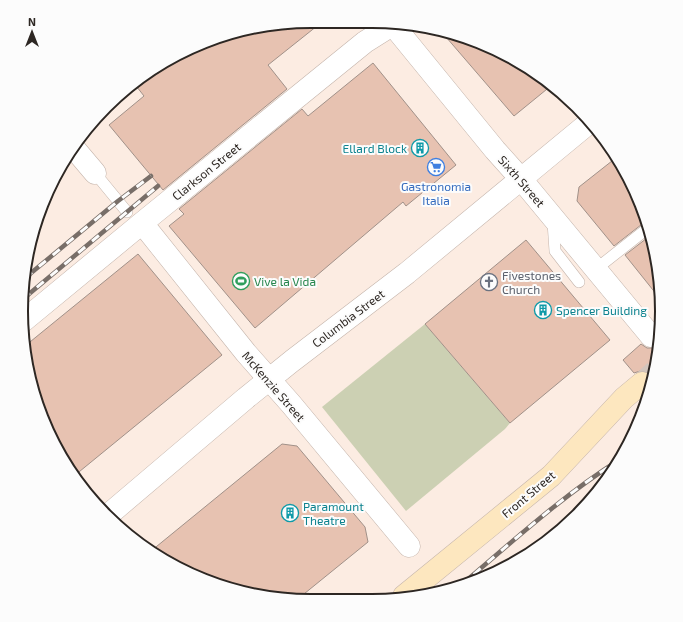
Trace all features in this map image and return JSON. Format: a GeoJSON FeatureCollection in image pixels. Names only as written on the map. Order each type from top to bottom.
{"type":"FeatureCollection","features":[{"type":"Feature","properties":{"kind":"main road","name":"Front Street"},"geometry":{"type":"LineString","coordinates":[[409,592],[552,476],[624,398],[642,382]]}},
{"type":"Feature","properties":{"kind":"street","name":"Clarkson Street"},"geometry":{"type":"LineString","coordinates":[[28,316],[134,217],[365,42],[386,29]]}},
{"type":"Feature","properties":{"kind":"street","name":"Sixth Street"},"geometry":{"type":"LineString","coordinates":[[396,29],[495,150],[552,215],[651,336]]}},
{"type":"Feature","properties":{"kind":"street","name":"Columbia Street"},"geometry":{"type":"LineString","coordinates":[[112,512],[269,379],[407,273],[586,125]]}},
{"type":"Feature","properties":{"kind":"street"},"geometry":{"type":"LineString","coordinates":[[77,152],[95,173]]}},
{"type":"Feature","properties":{"kind":"street","name":"McKenzie Street"},"geometry":{"type":"LineString","coordinates":[[134,217],[246,353],[409,546]]}},
{"type":"Feature","properties":{"kind":"lane"},"geometry":{"type":"LineString","coordinates":[[95,173],[134,217]]}},
{"type":"Feature","properties":{"kind":"lane"},"geometry":{"type":"LineString","coordinates":[[552,215],[555,250],[579,282]]}},
{"type":"Feature","properties":{"kind":"lane"},"geometry":{"type":"LineString","coordinates":[[596,269],[643,232]]}},
{"type":"Feature","properties":{"kind":"green space"},"geometry":{"type":"Polygon","coordinates":[[[425,324],[510,423],[505,429],[406,511],[322,407],[425,324]]]}},
{"type":"Feature","properties":{"kind":"building"},"geometry":{"type":"Polygon","coordinates":[[[314,28],[268,65],[287,89],[163,190],[109,125],[144,96],[137,87],[139,86],[169,66],[186,57],[220,43],[256,33],[274,30],[314,28]]]}},
{"type":"Feature","properties":{"kind":"building"},"geometry":{"type":"Polygon","coordinates":[[[447,39],[463,43],[497,57],[514,66],[547,89],[514,116],[447,39]]]}},
{"type":"Feature","properties":{"kind":"building"},"geometry":{"type":"Polygon","coordinates":[[[373,63],[456,165],[406,206],[403,202],[255,328],[169,226],[184,214],[179,209],[302,109],[308,116],[373,63]]]}},
{"type":"Feature","properties":{"kind":"building"},"geometry":{"type":"Polygon","coordinates":[[[612,161],[626,186],[641,225],[614,246],[577,201],[579,187],[612,161]]]}},
{"type":"Feature","properties":{"kind":"building"},"geometry":{"type":"Polygon","coordinates":[[[645,239],[653,274],[654,291],[625,255],[645,239]]]}},
{"type":"Feature","properties":{"kind":"building"},"geometry":{"type":"Polygon","coordinates":[[[526,240],[610,340],[510,423],[425,324],[526,240]]]}},
{"type":"Feature","properties":{"kind":"building"},"geometry":{"type":"Polygon","coordinates":[[[138,254],[222,355],[79,472],[57,436],[43,402],[33,366],[30,342],[138,254]]]}},
{"type":"Feature","properties":{"kind":"building"},"geometry":{"type":"Polygon","coordinates":[[[641,344],[647,348],[653,348],[648,373],[646,371],[640,371],[634,373],[623,360],[641,344]]]}},
{"type":"Feature","properties":{"kind":"building","name":"Paramount Theatre"},"geometry":{"type":"Polygon","coordinates":[[[282,444],[297,446],[365,527],[368,542],[304,594],[274,592],[256,589],[220,579],[186,565],[156,547],[282,444]]]}},
{"type":"Feature","properties":{"kind":"tunnel"},"geometry":{"type":"LineString","coordinates":[[642,383],[646,379]]}},
{"type":"Feature","properties":{"kind":"railway"},"geometry":{"type":"LineString","coordinates":[[30,274],[118,201],[151,176]]}},
{"type":"Feature","properties":{"kind":"railway"},"geometry":{"type":"LineString","coordinates":[[29,294],[158,186]]}},
{"type":"Feature","properties":{"kind":"railway"},"geometry":{"type":"LineString","coordinates":[[473,575],[557,504],[607,468]]}},
{"type":"Feature","properties":{"kind":"place","name":"Ellard Block"},"geometry":{"type":"Point","coordinates":[420,148]}},
{"type":"Feature","properties":{"kind":"place","name":"Gastronomia Italia"},"geometry":{"type":"Point","coordinates":[436,167]}},
{"type":"Feature","properties":{"kind":"place","name":"Vive la Vida"},"geometry":{"type":"Point","coordinates":[241,281]}},
{"type":"Feature","properties":{"kind":"place","name":"Fivestones Church"},"geometry":{"type":"Point","coordinates":[489,282]}},
{"type":"Feature","properties":{"kind":"place","name":"Spencer Building"},"geometry":{"type":"Point","coordinates":[543,310]}},
{"type":"Feature","properties":{"kind":"place","name":"Paramount Theatre"},"geometry":{"type":"Point","coordinates":[290,513]}}]}
